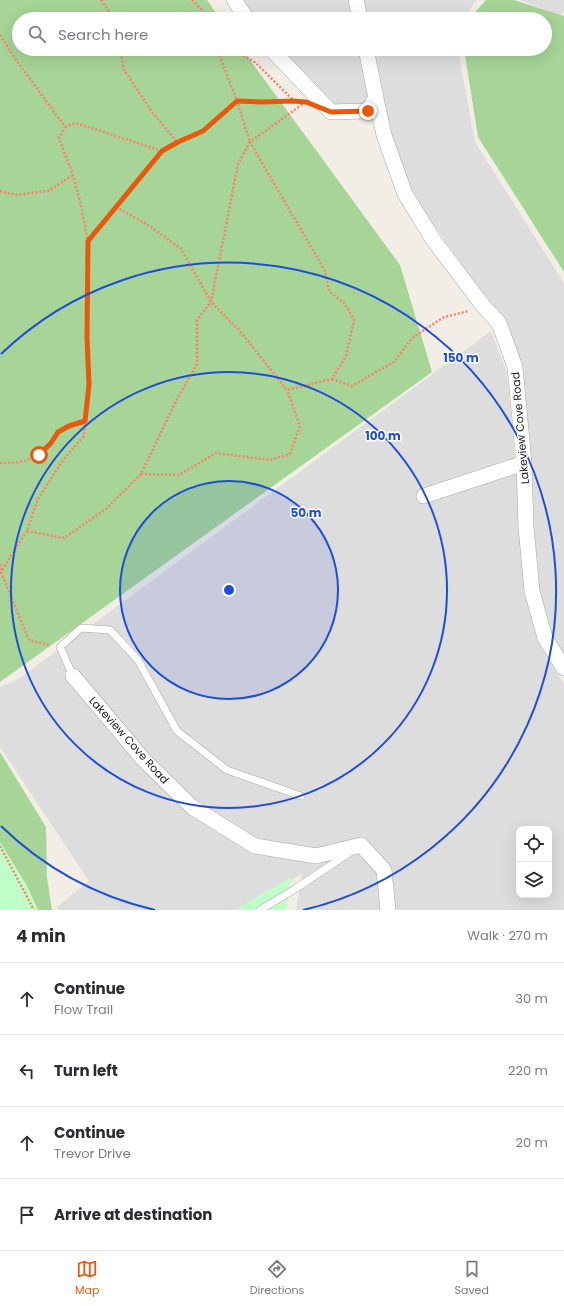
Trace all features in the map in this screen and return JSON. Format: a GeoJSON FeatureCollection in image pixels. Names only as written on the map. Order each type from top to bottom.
{"type":"FeatureCollection","features":[{"type":"Feature","properties":{"kind":"street"},"geometry":{"type":"LineString","coordinates":[[234,0],[242,12]]}},
{"type":"Feature","properties":{"kind":"street"},"geometry":{"type":"LineString","coordinates":[[356,0],[359,12]]}},
{"type":"Feature","properties":{"kind":"street"},"geometry":{"type":"LineString","coordinates":[[278,56],[331,112],[368,111],[376,98]]}},
{"type":"Feature","properties":{"kind":"street","name":"Lakeview Cove Road"},"geometry":{"type":"LineString","coordinates":[[367,56],[384,135],[405,194],[434,242],[484,307],[499,323],[515,367],[524,463],[526,527],[532,591],[545,638],[564,668]]}},
{"type":"Feature","properties":{"kind":"street"},"geometry":{"type":"LineString","coordinates":[[424,496],[524,463]]}},
{"type":"Feature","properties":{"kind":"street","name":"Lakeview Cove Road"},"geometry":{"type":"LineString","coordinates":[[73,676],[144,760],[192,807],[255,846],[316,856],[361,845]]}},
{"type":"Feature","properties":{"kind":"street"},"geometry":{"type":"LineString","coordinates":[[361,845],[384,870],[388,910]]}},
{"type":"Feature","properties":{"kind":"lane"},"geometry":{"type":"LineString","coordinates":[[73,676],[60,647],[81,628],[110,630],[138,660],[177,731],[227,770],[300,796]]}},
{"type":"Feature","properties":{"kind":"lane"},"geometry":{"type":"LineString","coordinates":[[260,910],[295,889],[361,845]]}},
{"type":"Feature","properties":{"kind":"path"},"geometry":{"type":"LineString","coordinates":[[101,0],[110,12]]}},
{"type":"Feature","properties":{"kind":"path"},"geometry":{"type":"LineString","coordinates":[[192,0],[203,12]]}},
{"type":"Feature","properties":{"kind":"path"},"geometry":{"type":"LineString","coordinates":[[0,35],[12,53]]}},
{"type":"Feature","properties":{"kind":"path"},"geometry":{"type":"LineString","coordinates":[[14,56],[65,127]]}},
{"type":"Feature","properties":{"kind":"path"},"geometry":{"type":"LineString","coordinates":[[121,56],[124,70],[153,113],[178,142]]}},
{"type":"Feature","properties":{"kind":"path"},"geometry":{"type":"LineString","coordinates":[[220,56],[237,101],[250,142],[288,204],[326,271],[329,291],[345,304],[354,320],[346,356],[332,380]]}},
{"type":"Feature","properties":{"kind":"path"},"geometry":{"type":"LineString","coordinates":[[244,56],[256,63],[293,101]]}},
{"type":"Feature","properties":{"kind":"path"},"geometry":{"type":"LineString","coordinates":[[27,531],[64,538],[106,509],[141,474],[176,401],[197,364],[197,320],[211,302],[238,164],[250,142],[306,102],[237,101],[203,131],[162,151],[88,241]]}},
{"type":"Feature","properties":{"kind":"path"},"geometry":{"type":"LineString","coordinates":[[1,572],[27,531],[38,499],[63,460],[84,436],[89,385],[87,337],[88,241],[84,214],[73,175],[59,138],[65,127],[76,122],[162,151]]}},
{"type":"Feature","properties":{"kind":"path"},"geometry":{"type":"LineString","coordinates":[[0,191],[16,195],[48,191],[73,175]]}},
{"type":"Feature","properties":{"kind":"path"},"geometry":{"type":"LineString","coordinates":[[116,207],[148,225],[180,249],[211,302],[240,331],[287,390],[300,426],[290,454],[270,460],[216,453],[179,475],[141,474]]}},
{"type":"Feature","properties":{"kind":"path"},"geometry":{"type":"LineString","coordinates":[[287,390],[332,380],[352,386],[394,362],[412,338],[444,317],[484,307]]}},
{"type":"Feature","properties":{"kind":"path"},"geometry":{"type":"LineString","coordinates":[[0,462],[17,463],[39,455],[51,443],[58,432],[69,426],[85,421]]}},
{"type":"Feature","properties":{"kind":"path"},"geometry":{"type":"LineString","coordinates":[[0,564],[1,572],[29,640],[60,647]]}},
{"type":"Feature","properties":{"kind":"path"},"geometry":{"type":"LineString","coordinates":[[0,846],[34,910]]}},
{"type":"Feature","properties":{"kind":"shaded area"},"geometry":{"type":"Polygon","coordinates":[[[242,0],[477,0],[468,12],[251,12],[242,0]]]}},
{"type":"Feature","properties":{"kind":"shaded area"},"geometry":{"type":"Polygon","coordinates":[[[520,0],[564,0],[564,12],[560,15],[520,0]]]}},
{"type":"Feature","properties":{"kind":"shaded area"},"geometry":{"type":"Polygon","coordinates":[[[286,56],[459,56],[475,142],[564,283],[564,666],[545,638],[536,565],[531,453],[523,382],[507,321],[476,285],[410,191],[389,129],[383,92],[368,108],[331,112],[286,56]]]}},
{"type":"Feature","properties":{"kind":"shaded area"},"geometry":{"type":"Polygon","coordinates":[[[491,331],[507,373],[527,591],[537,641],[564,684],[564,910],[296,910],[302,874],[240,910],[59,910],[57,907],[89,881],[0,747],[0,687],[17,680],[491,331]]]}},
{"type":"Feature","properties":{"kind":"green space"},"geometry":{"type":"Polygon","coordinates":[[[0,0],[207,0],[215,12],[12,12],[12,56],[247,56],[400,265],[432,372],[0,682],[0,0]]]}},
{"type":"Feature","properties":{"kind":"green space"},"geometry":{"type":"Polygon","coordinates":[[[486,0],[514,0],[552,12],[475,12],[486,0]]]}},
{"type":"Feature","properties":{"kind":"green space"},"geometry":{"type":"Polygon","coordinates":[[[552,12],[564,16],[564,272],[478,137],[465,56],[552,56],[552,12]]]}},
{"type":"Feature","properties":{"kind":"green space"},"geometry":{"type":"Polygon","coordinates":[[[0,752],[46,827],[47,877],[52,910],[0,910],[0,752]]]}},
{"type":"Feature","properties":{"kind":"green space"},"geometry":{"type":"Polygon","coordinates":[[[0,842],[27,886],[38,910],[0,910],[0,842]]]}},
{"type":"Feature","properties":{"kind":"green space"},"geometry":{"type":"Polygon","coordinates":[[[291,877],[286,910],[235,910],[291,877]]]}},
{"type":"Feature","properties":{"kind":"route"},"geometry":{"type":"LineString","coordinates":[[39,455],[51,443],[58,432],[69,426],[85,421],[89,385],[87,337],[88,241],[162,151],[203,131],[237,101],[293,101],[306,102],[331,112],[368,111]]}}]}
